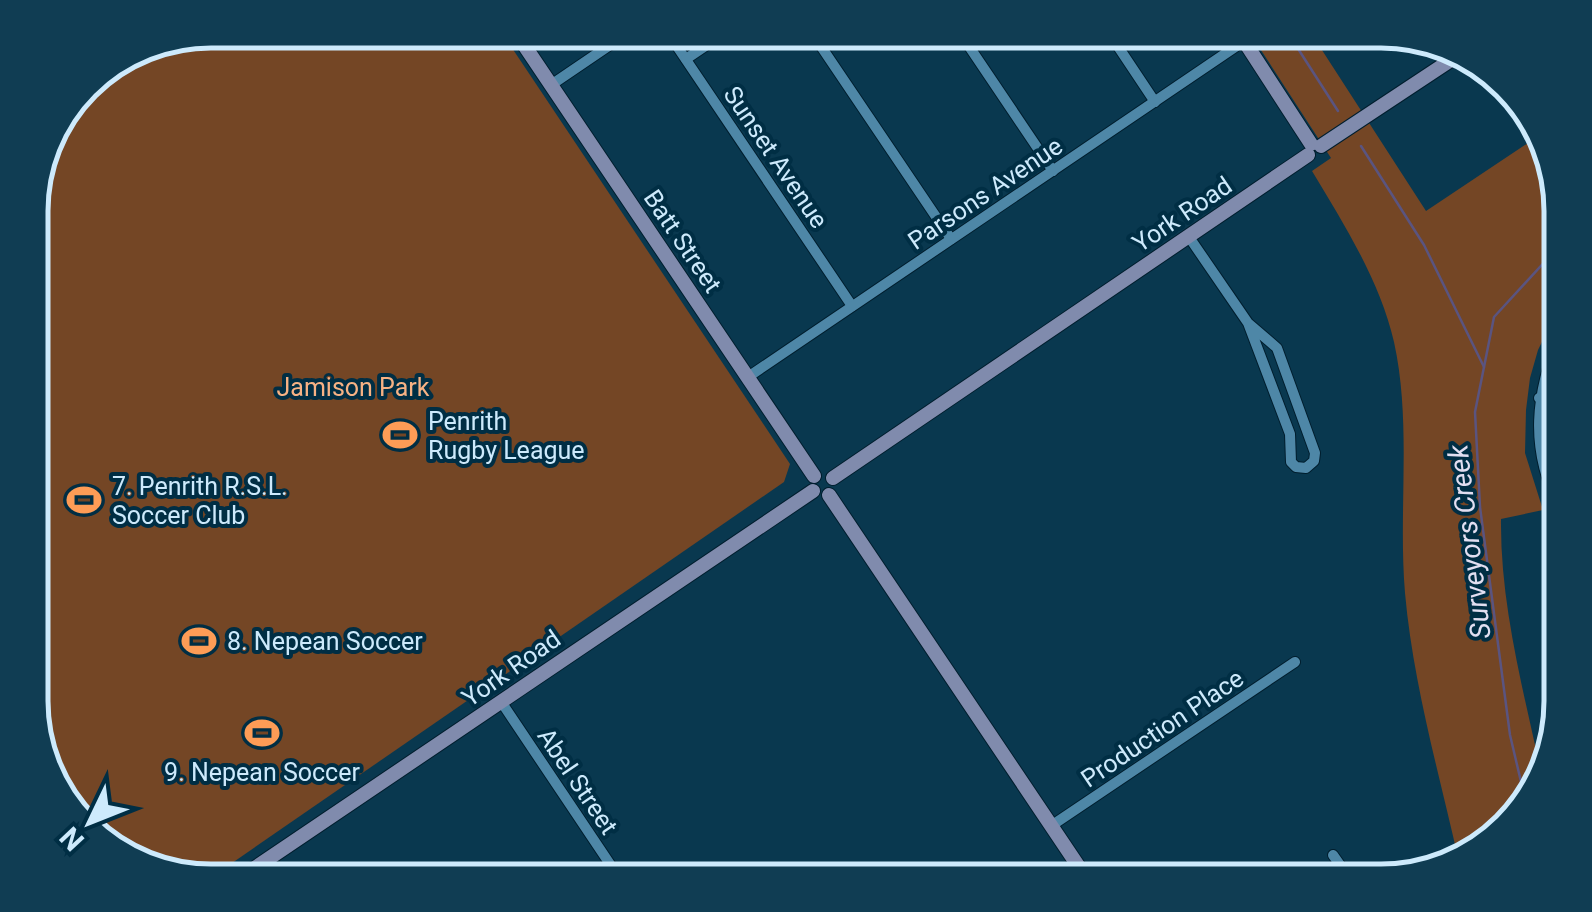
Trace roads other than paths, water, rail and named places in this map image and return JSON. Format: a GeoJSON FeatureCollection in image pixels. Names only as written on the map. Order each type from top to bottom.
{"type":"FeatureCollection","features":[{"type":"Feature","properties":{"kind":"street","name":"Batt Street"},"geometry":{"type":"LineString","coordinates":[[526,48],[748,377],[814,483]]}},
{"type":"Feature","properties":{"kind":"street"},"geometry":{"type":"LineString","coordinates":[[551,85],[605,48]]}},
{"type":"Feature","properties":{"kind":"street","name":"Sunset Avenue"},"geometry":{"type":"LineString","coordinates":[[678,48],[852,306]]}},
{"type":"Feature","properties":{"kind":"street"},"geometry":{"type":"LineString","coordinates":[[686,59],[702,48]]}},
{"type":"Feature","properties":{"kind":"street"},"geometry":{"type":"LineString","coordinates":[[822,48],[952,240]]}},
{"type":"Feature","properties":{"kind":"street"},"geometry":{"type":"LineString","coordinates":[[970,48],[1053,171]]}},
{"type":"Feature","properties":{"kind":"street"},"geometry":{"type":"LineString","coordinates":[[1119,48],[1155,102]]}},
{"type":"Feature","properties":{"kind":"street","name":"Parsons Avenue"},"geometry":{"type":"LineString","coordinates":[[748,377],[1155,102],[1225,48]]}},
{"type":"Feature","properties":{"kind":"street"},"geometry":{"type":"LineString","coordinates":[[1248,48],[1314,148]]}},
{"type":"Feature","properties":{"kind":"street","name":"York Road"},"geometry":{"type":"LineString","coordinates":[[833,478],[1314,148],[1448,62]]}},
{"type":"Feature","properties":{"kind":"street"},"geometry":{"type":"LineString","coordinates":[[1189,237],[1248,322],[1278,352],[1315,453],[1314,462],[1306,468],[1291,462],[1290,434],[1248,322]]}},
{"type":"Feature","properties":{"kind":"street"},"geometry":{"type":"LineString","coordinates":[[1544,372],[1537,429],[1544,467]]}},
{"type":"Feature","properties":{"kind":"street"},"geometry":{"type":"LineString","coordinates":[[1539,398],[1544,399]]}},
{"type":"Feature","properties":{"kind":"street"},"geometry":{"type":"LineString","coordinates":[[824,472],[833,478],[834,489],[822,496],[814,483],[824,472]]}},
{"type":"Feature","properties":{"kind":"street","name":"York Road"},"geometry":{"type":"LineString","coordinates":[[261,864],[502,702],[814,483]]}},
{"type":"Feature","properties":{"kind":"street"},"geometry":{"type":"LineString","coordinates":[[829,495],[1078,864]]}},
{"type":"Feature","properties":{"kind":"street","name":"Production Place"},"geometry":{"type":"LineString","coordinates":[[1052,826],[1295,662]]}},
{"type":"Feature","properties":{"kind":"street","name":"Abel Street"},"geometry":{"type":"LineString","coordinates":[[502,702],[610,864]]}},
{"type":"Feature","properties":{"kind":"street"},"geometry":{"type":"LineString","coordinates":[[1333,854],[1340,864]]}},
{"type":"Feature","properties":{"kind":"waterway"},"geometry":{"type":"LineString","coordinates":[[1298,48],[1338,111]]}},
{"type":"Feature","properties":{"kind":"waterway"},"geometry":{"type":"LineString","coordinates":[[1361,146],[1424,245],[1484,367]]}},
{"type":"Feature","properties":{"kind":"waterway","name":"Surveyors Creek"},"geometry":{"type":"LineString","coordinates":[[1522,785],[1510,735],[1480,507],[1475,412],[1494,317],[1544,263]]}},
{"type":"Feature","properties":{"kind":"place","name":"Penrith Rugby League"},"geometry":{"type":"Point","coordinates":[400,435]}},
{"type":"Feature","properties":{"kind":"place","name":"7. Penrith R.S.L. Soccer Club"},"geometry":{"type":"Point","coordinates":[84,500]}},
{"type":"Feature","properties":{"kind":"place","name":"8. Nepean Soccer"},"geometry":{"type":"Point","coordinates":[199,641]}},
{"type":"Feature","properties":{"kind":"place","name":"9. Nepean Soccer"},"geometry":{"type":"Point","coordinates":[262,733]}},
{"type":"Feature","properties":{"kind":"park label","name":"Jamison Park"},"geometry":{"type":"Point","coordinates":[353,387]}}]}
